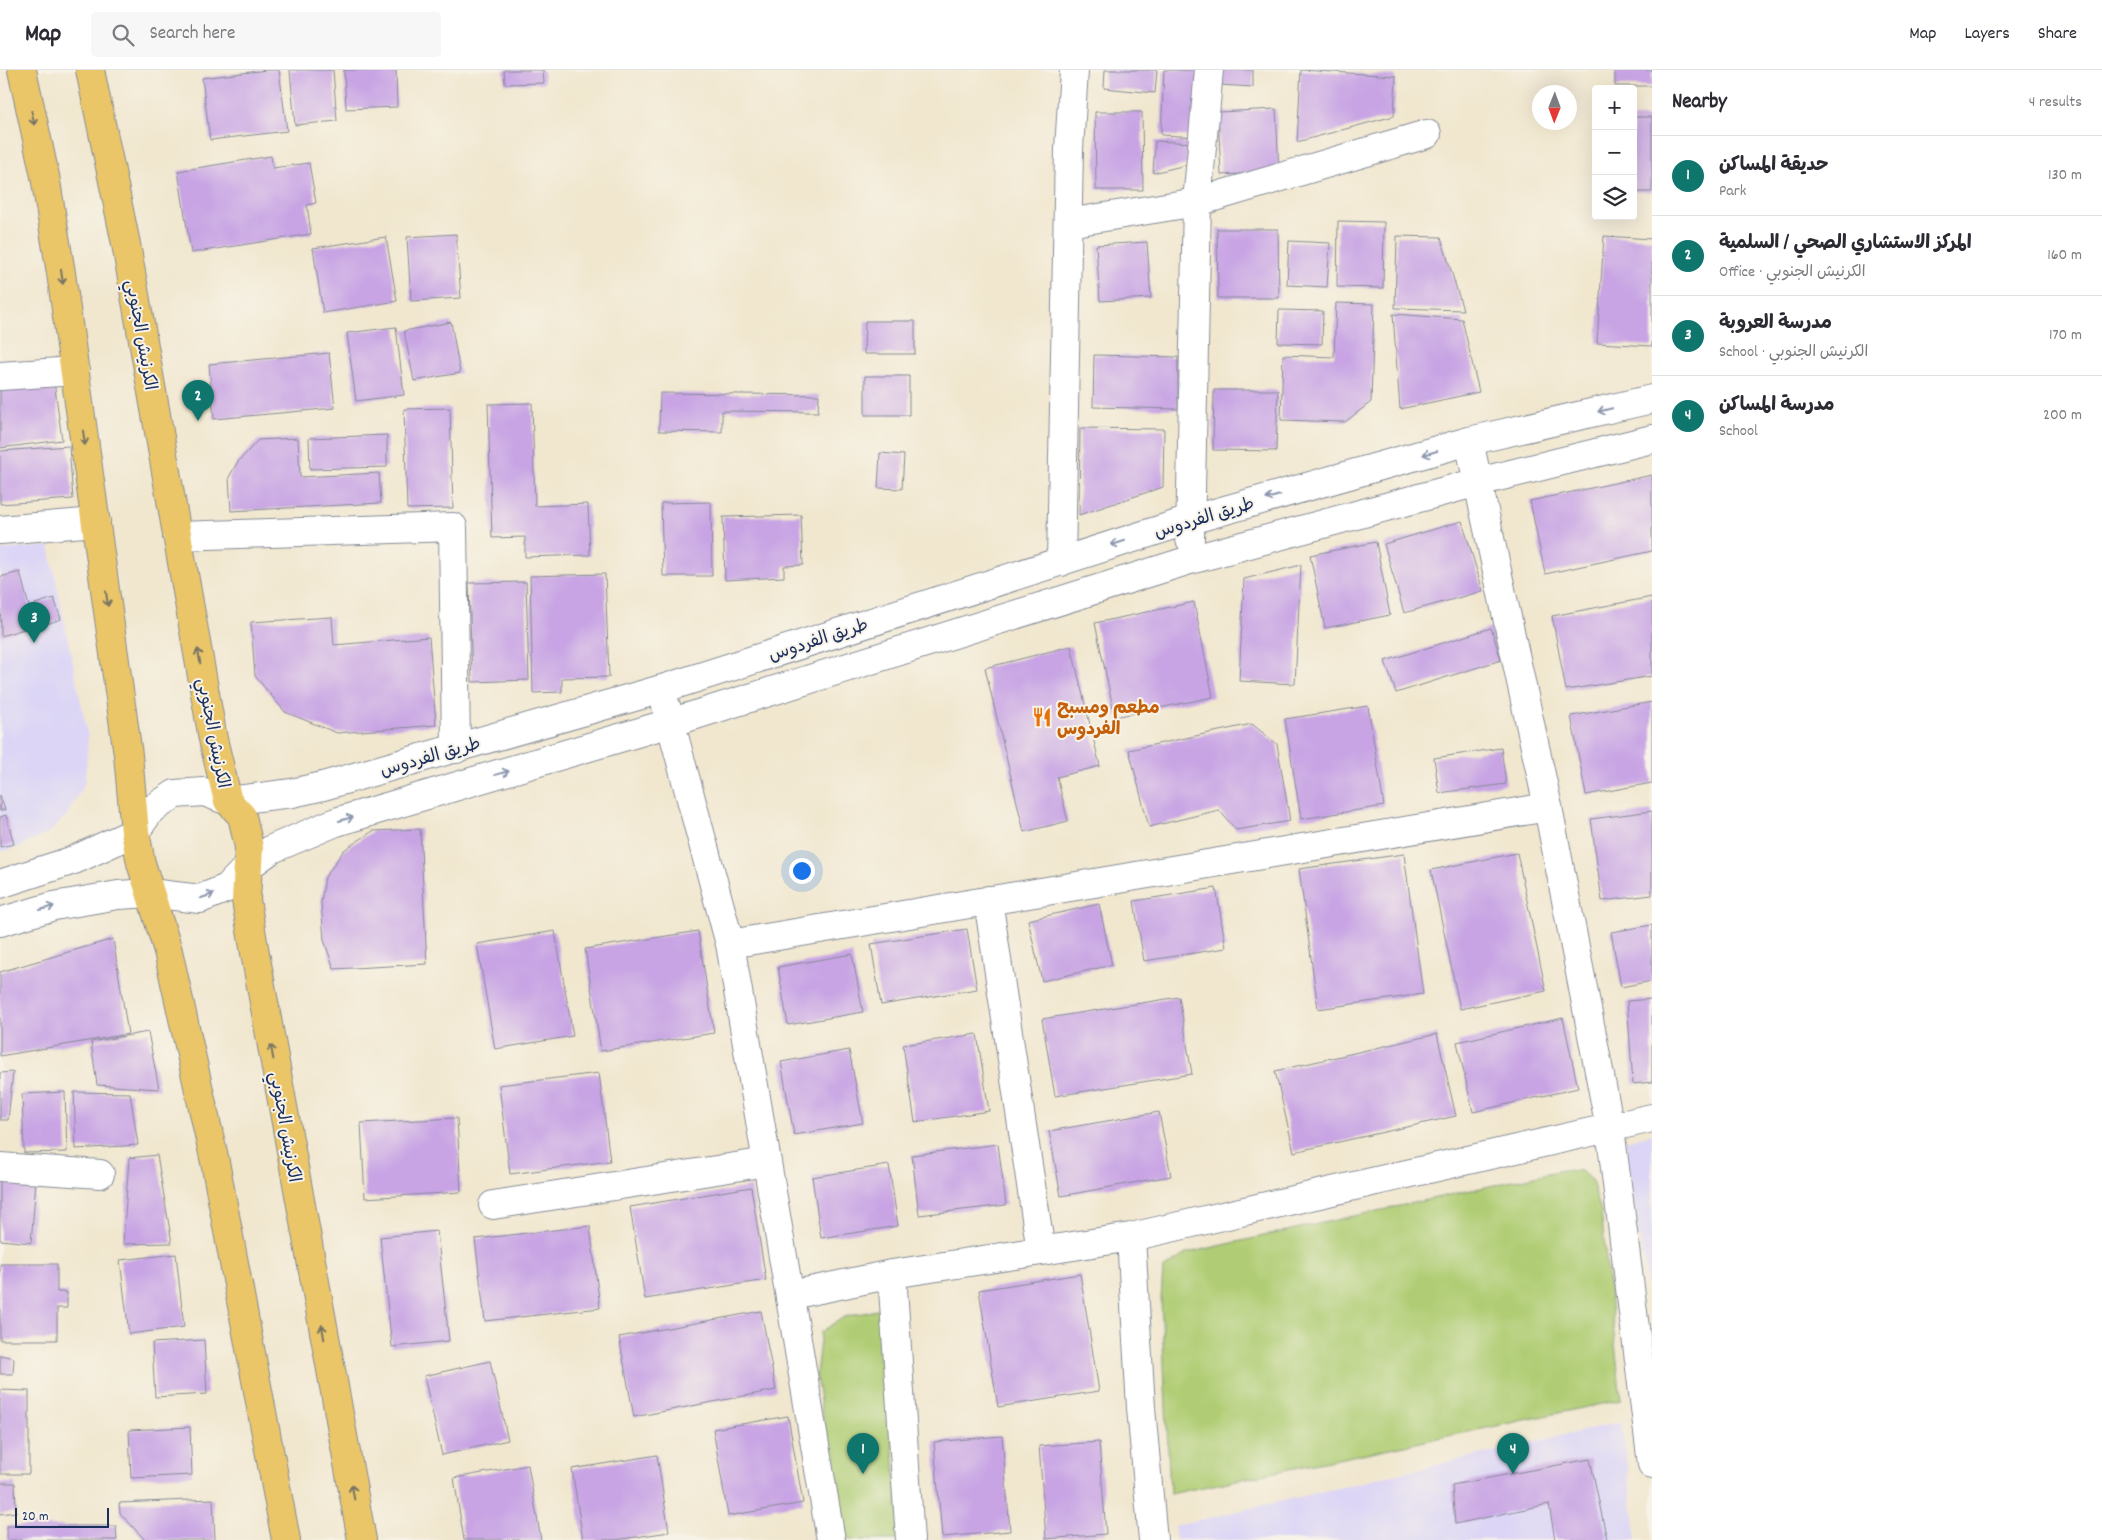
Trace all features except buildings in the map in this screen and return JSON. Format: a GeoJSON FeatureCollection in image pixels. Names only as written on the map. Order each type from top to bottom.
{"type":"FeatureCollection","features":[{"type":"Feature","properties":{"kind":"main road"},"geometry":{"type":"LineString","coordinates":[[22,70],[45,176],[75,371],[128,755],[135,832],[150,892],[168,951],[216,1162],[286,1540]]}},
{"type":"Feature","properties":{"kind":"main road","name":"الكرنيش الجنوبي"},"geometry":{"type":"LineString","coordinates":[[90,70],[126,244],[214,739],[228,801],[242,816],[249,847],[246,900],[252,942],[362,1540]]}},
{"type":"Feature","properties":{"kind":"street"},"geometry":{"type":"LineString","coordinates":[[1061,562],[1069,149],[1074,70]]}},
{"type":"Feature","properties":{"kind":"street"},"geometry":{"type":"LineString","coordinates":[[1190,560],[1196,202],[1209,70]]}},
{"type":"Feature","properties":{"kind":"street"},"geometry":{"type":"LineString","coordinates":[[1068,223],[1196,202],[1427,134]]}},
{"type":"Feature","properties":{"kind":"street"},"geometry":{"type":"LineString","coordinates":[[0,376],[75,371]]}},
{"type":"Feature","properties":{"kind":"street","name":"طريق الفردوس"},"geometry":{"type":"LineString","coordinates":[[0,884],[74,860],[135,832],[151,810],[175,794],[204,792],[228,801],[292,793],[323,786],[662,689],[1190,520],[1469,441],[1652,399]]}},
{"type":"Feature","properties":{"kind":"street","name":"طريق الفردوس"},"geometry":{"type":"LineString","coordinates":[[0,922],[86,899],[150,892],[200,899],[228,888],[247,867],[272,848],[336,822],[670,723],[1190,560],[1478,482],[1652,438]]}},
{"type":"Feature","properties":{"kind":"street"},"geometry":{"type":"LineString","coordinates":[[1469,441],[1548,807],[1610,1128],[1648,1397],[1652,1464]]}},
{"type":"Feature","properties":{"kind":"street"},"geometry":{"type":"LineString","coordinates":[[0,530],[96,522]]}},
{"type":"Feature","properties":{"kind":"street"},"geometry":{"type":"LineString","coordinates":[[177,536],[453,527],[456,749]]}},
{"type":"Feature","properties":{"kind":"street"},"geometry":{"type":"LineString","coordinates":[[662,689],[730,944],[831,1540]]}},
{"type":"Feature","properties":{"kind":"street"},"geometry":{"type":"LineString","coordinates":[[730,944],[1548,807]]}},
{"type":"Feature","properties":{"kind":"street"},"geometry":{"type":"LineString","coordinates":[[988,900],[1041,1251]]}},
{"type":"Feature","properties":{"kind":"street"},"geometry":{"type":"LineString","coordinates":[[791,1295],[892,1274],[1131,1237],[1652,1118]]}},
{"type":"Feature","properties":{"kind":"street"},"geometry":{"type":"LineString","coordinates":[[493,1205],[768,1162]]}},
{"type":"Feature","properties":{"kind":"street"},"geometry":{"type":"LineString","coordinates":[[0,1167],[100,1174]]}},
{"type":"Feature","properties":{"kind":"street"},"geometry":{"type":"LineString","coordinates":[[1131,1237],[1141,1408],[1153,1540]]}},
{"type":"Feature","properties":{"kind":"street"},"geometry":{"type":"LineString","coordinates":[[892,1274],[910,1540]]}},
{"type":"Feature","properties":{"kind":"shaded area"},"geometry":{"type":"Polygon","coordinates":[[[49,546],[88,737],[85,783],[66,816],[50,832],[16,848],[0,852],[0,550],[49,546]]]}},
{"type":"Feature","properties":{"kind":"shaded area"},"geometry":{"type":"Polygon","coordinates":[[[1652,1134],[1652,1317],[1625,1141],[1652,1134]]]}},
{"type":"Feature","properties":{"kind":"shaded area"},"geometry":{"type":"Polygon","coordinates":[[[1621,1422],[1637,1540],[1176,1540],[1174,1526],[1621,1422]]]}},
{"type":"Feature","properties":{"kind":"green space"},"geometry":{"type":"Polygon","coordinates":[[[1562,1170],[1581,1171],[1592,1181],[1601,1212],[1621,1400],[1170,1494],[1161,1300],[1163,1269],[1187,1253],[1562,1170]]]}},
{"type":"Feature","properties":{"kind":"green space"},"geometry":{"type":"Polygon","coordinates":[[[881,1309],[901,1540],[842,1540],[816,1375],[821,1332],[844,1317],[881,1309]]]}},
{"type":"Feature","properties":{"kind":"place","name":"المركز الاستشاري الصحي / السلمية"},"geometry":{"type":"Point","coordinates":[198,421]}},
{"type":"Feature","properties":{"kind":"place","name":"مدرسة العروبة"},"geometry":{"type":"Point","coordinates":[34,643]}},
{"type":"Feature","properties":{"kind":"place","name":"مطعم ومسبح الفردوس"},"geometry":{"type":"Point","coordinates":[1042,717]}},
{"type":"Feature","properties":{"kind":"place","name":"حديقة المساكن"},"geometry":{"type":"Point","coordinates":[863,1474]}},
{"type":"Feature","properties":{"kind":"place","name":"مدرسة المساكن"},"geometry":{"type":"Point","coordinates":[1513,1474]}}]}
